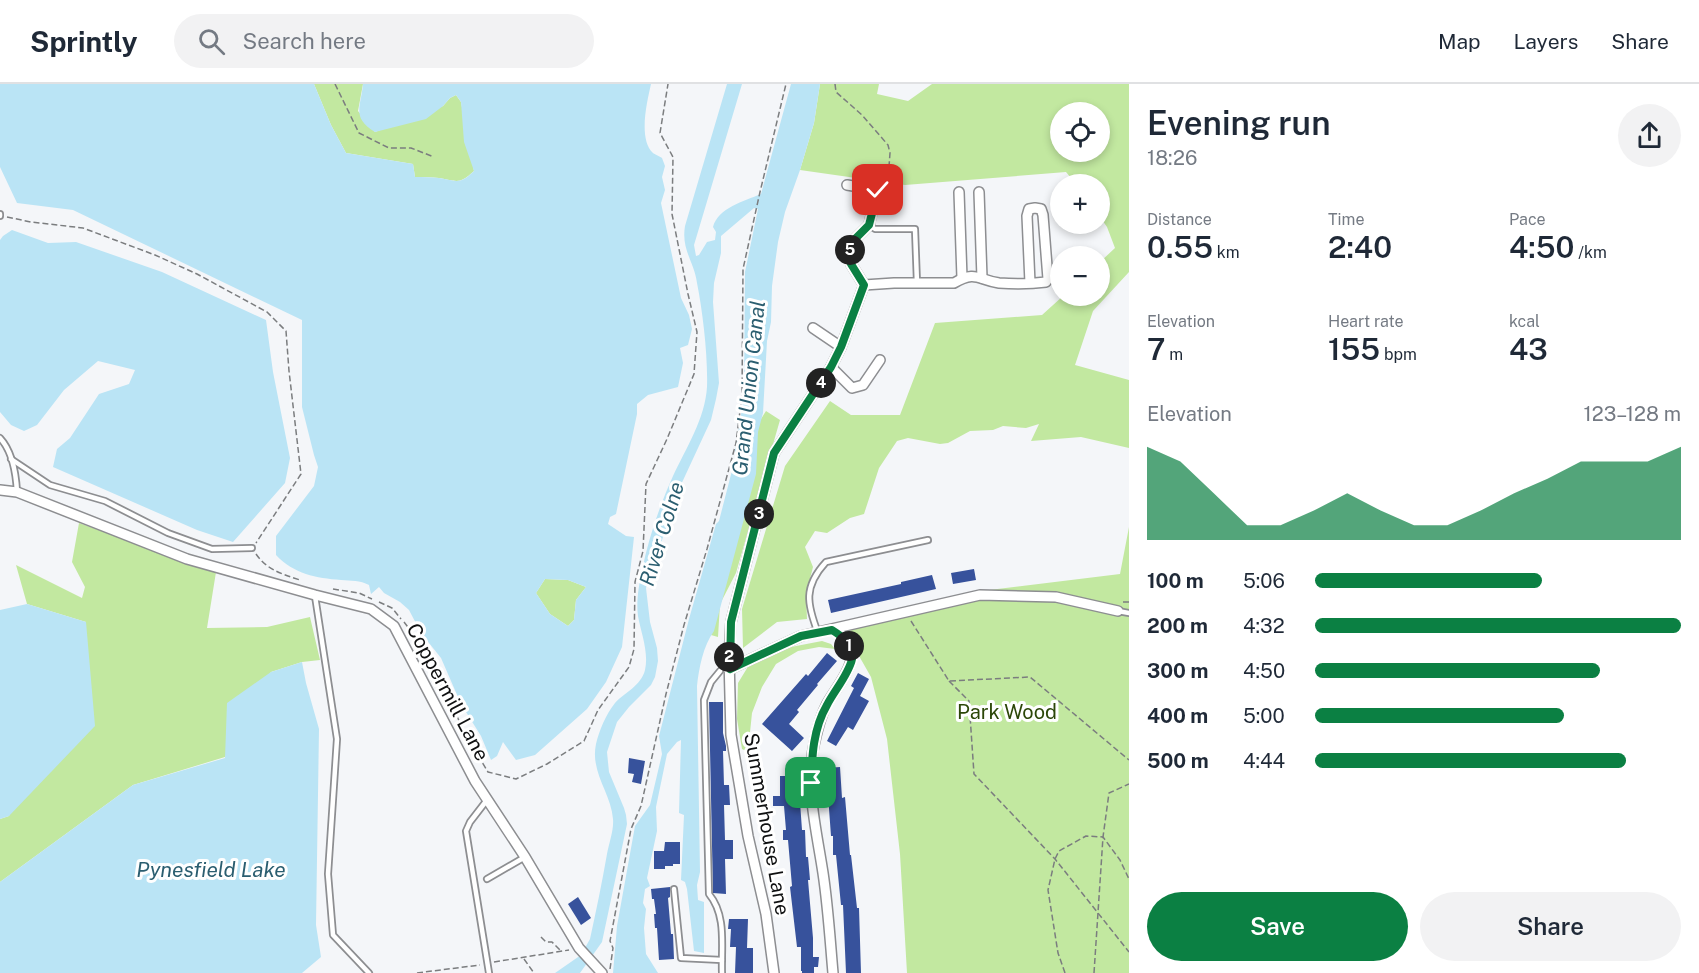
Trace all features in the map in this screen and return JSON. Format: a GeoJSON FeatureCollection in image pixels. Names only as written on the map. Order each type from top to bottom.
{"type":"FeatureCollection","features":[{"type":"Feature","properties":{"kind":"street"},"geometry":{"type":"LineString","coordinates":[[847,185],[878,187],[869,225],[854,240],[850,249],[851,264],[864,285],[954,283],[972,276],[995,282],[1035,283],[1046,282],[1048,279],[1043,215],[1041,209],[1035,208],[1029,210],[1027,216],[1035,283]]}},
{"type":"Feature","properties":{"kind":"street"},"geometry":{"type":"LineString","coordinates":[[959,192],[962,278]]}},
{"type":"Feature","properties":{"kind":"street"},"geometry":{"type":"LineString","coordinates":[[979,192],[982,278]]}},
{"type":"Feature","properties":{"kind":"street","name":"Summerhouse Lane"},"geometry":{"type":"LineString","coordinates":[[774,973],[766,914],[748,836],[731,735],[725,670],[731,622],[774,453],[831,367],[841,347],[864,285]]}},
{"type":"Feature","properties":{"kind":"street"},"geometry":{"type":"LineString","coordinates":[[813,328],[841,347]]}},
{"type":"Feature","properties":{"kind":"street"},"geometry":{"type":"LineString","coordinates":[[831,367],[852,388],[863,385],[880,360]]}},
{"type":"Feature","properties":{"kind":"street","name":"Coppermill Lane"},"geometry":{"type":"LineString","coordinates":[[0,490],[17,492],[187,559],[371,609],[394,627],[475,781],[525,857],[580,949],[602,973]]}},
{"type":"Feature","properties":{"kind":"street"},"geometry":{"type":"LineString","coordinates":[[725,670],[801,636],[980,595],[1056,597],[1118,611]]}},
{"type":"Feature","properties":{"kind":"street"},"geometry":{"type":"LineString","coordinates":[[832,630],[845,638],[852,650],[852,659],[817,727],[812,755],[811,783],[827,900],[833,973]]}},
{"type":"Feature","properties":{"kind":"lane"},"geometry":{"type":"LineString","coordinates":[[869,225],[875,229],[915,229],[917,283]]}},
{"type":"Feature","properties":{"kind":"lane"},"geometry":{"type":"LineString","coordinates":[[0,438],[7,446],[16,474],[17,492]]}},
{"type":"Feature","properties":{"kind":"lane"},"geometry":{"type":"LineString","coordinates":[[11,459],[50,485],[105,501],[168,532],[212,549],[252,548]]}},
{"type":"Feature","properties":{"kind":"lane"},"geometry":{"type":"LineString","coordinates":[[818,633],[810,610],[809,595],[816,574],[826,562],[928,540]]}},
{"type":"Feature","properties":{"kind":"lane"},"geometry":{"type":"LineString","coordinates":[[315,595],[337,739],[328,874],[333,935],[369,973]]}},
{"type":"Feature","properties":{"kind":"lane"},"geometry":{"type":"LineString","coordinates":[[1118,611],[1129,613]]}},
{"type":"Feature","properties":{"kind":"lane"},"geometry":{"type":"LineString","coordinates":[[723,973],[723,936],[717,904],[709,894],[704,700],[711,682],[725,670]]}},
{"type":"Feature","properties":{"kind":"lane"},"geometry":{"type":"LineString","coordinates":[[487,800],[466,831],[489,973]]}},
{"type":"Feature","properties":{"kind":"lane"},"geometry":{"type":"LineString","coordinates":[[487,879],[525,857]]}},
{"type":"Feature","properties":{"kind":"lane"},"geometry":{"type":"LineString","coordinates":[[674,889],[681,958],[722,960]]}},
{"type":"Feature","properties":{"kind":"path"},"geometry":{"type":"LineString","coordinates":[[335,84],[359,134],[389,148],[411,148],[434,157]]}},
{"type":"Feature","properties":{"kind":"path"},"geometry":{"type":"LineString","coordinates":[[332,589],[359,592],[392,608],[418,640],[471,744],[488,772],[516,779],[547,764],[584,741],[598,710],[629,667],[634,649],[635,582],[642,551],[646,484],[693,374],[698,332],[672,214],[673,157],[660,133],[668,84]]}},
{"type":"Feature","properties":{"kind":"path"},"geometry":{"type":"LineString","coordinates":[[609,973],[613,948],[610,941],[631,829],[641,806],[684,624],[736,443],[742,395],[743,269],[786,84]]}},
{"type":"Feature","properties":{"kind":"path"},"geometry":{"type":"LineString","coordinates":[[835,84],[836,92],[862,115],[888,145],[889,179],[878,187]]}},
{"type":"Feature","properties":{"kind":"path"},"geometry":{"type":"LineString","coordinates":[[0,215],[31,222],[83,228],[156,255],[197,274],[267,312],[286,331],[301,474],[252,548],[263,564],[302,581]]}},
{"type":"Feature","properties":{"kind":"path"},"geometry":{"type":"LineString","coordinates":[[906,613],[949,681],[969,701],[974,774],[1055,859],[1129,952]]}},
{"type":"Feature","properties":{"kind":"path"},"geometry":{"type":"LineString","coordinates":[[949,681],[1030,677],[1129,760]]}},
{"type":"Feature","properties":{"kind":"path"},"geometry":{"type":"LineString","coordinates":[[1094,973],[1103,837],[1109,793],[1129,784]]}},
{"type":"Feature","properties":{"kind":"path"},"geometry":{"type":"LineString","coordinates":[[1065,973],[1058,953],[1048,890],[1055,859],[1059,851],[1086,836],[1103,837]]}},
{"type":"Feature","properties":{"kind":"path"},"geometry":{"type":"LineString","coordinates":[[1103,837],[1120,860],[1129,879]]}},
{"type":"Feature","properties":{"kind":"path"},"geometry":{"type":"LineString","coordinates":[[541,937],[546,942],[552,942],[561,951]]}},
{"type":"Feature","properties":{"kind":"path"},"geometry":{"type":"LineString","coordinates":[[417,973],[580,949]]}},
{"type":"Feature","properties":{"kind":"path"},"geometry":{"type":"LineString","coordinates":[[524,958],[534,973]]}},
{"type":"Feature","properties":{"kind":"green space"},"geometry":{"type":"Polygon","coordinates":[[[314,84],[363,84],[358,111],[375,132],[443,106],[456,95],[461,102],[474,171],[458,181],[415,177],[413,164],[346,153],[331,125],[314,84]]]}},
{"type":"Feature","properties":{"kind":"green space"},"geometry":{"type":"Polygon","coordinates":[[[820,84],[879,84],[877,94],[908,101],[932,84],[1129,84],[1129,272],[1110,293],[1110,253],[1115,248],[1110,234],[1110,174],[1068,174],[1066,172],[905,185],[800,170],[814,123],[820,84]]]}},
{"type":"Feature","properties":{"kind":"green space"},"geometry":{"type":"Polygon","coordinates":[[[1052,306],[1098,306],[1093,311],[1075,365],[1129,380],[1129,448],[1081,437],[1031,441],[1039,424],[1026,428],[1003,426],[993,430],[970,431],[948,443],[940,444],[908,438],[897,441],[879,468],[864,514],[850,518],[827,533],[815,531],[805,547],[813,567],[806,594],[807,619],[777,622],[743,648],[742,609],[785,466],[830,401],[851,415],[900,415],[935,323],[1042,315],[1052,306]]]}},
{"type":"Feature","properties":{"kind":"green space"},"geometry":{"type":"Polygon","coordinates":[[[766,411],[780,420],[736,573],[720,604],[718,637],[711,635],[707,595],[750,436],[766,411]]]}},
{"type":"Feature","properties":{"kind":"green space"},"geometry":{"type":"Polygon","coordinates":[[[79,523],[216,572],[207,628],[267,627],[310,617],[320,660],[302,662],[271,672],[225,757],[133,785],[0,882],[0,819],[9,816],[86,622],[27,604],[16,565],[82,598],[85,587],[72,562],[79,523]]]}},
{"type":"Feature","properties":{"kind":"green space","name":"Park Wood"},"geometry":{"type":"Polygon","coordinates":[[[1129,527],[1129,973],[907,973],[900,854],[887,739],[871,677],[842,626],[981,591],[1120,574],[1129,527]]]}},
{"type":"Feature","properties":{"kind":"green space"},"geometry":{"type":"Polygon","coordinates":[[[545,579],[568,580],[586,587],[576,600],[574,620],[568,626],[550,614],[536,593],[545,579]]]}},
{"type":"Feature","properties":{"kind":"green space"},"geometry":{"type":"Polygon","coordinates":[[[822,641],[831,644],[835,649],[819,647],[798,651],[776,664],[762,687],[752,713],[748,752],[742,749],[737,719],[738,683],[749,665],[791,647],[822,641]]]}},
{"type":"Feature","properties":{"kind":"water"},"geometry":{"type":"Polygon","coordinates":[[[0,84],[314,84],[331,125],[346,153],[413,164],[415,177],[458,181],[474,171],[464,142],[461,102],[456,95],[426,119],[375,132],[360,116],[363,84],[651,84],[645,120],[646,139],[648,147],[662,158],[665,166],[662,177],[665,190],[661,203],[681,298],[689,315],[692,329],[688,345],[680,348],[683,363],[678,387],[648,395],[637,404],[637,414],[616,514],[610,517],[608,524],[626,536],[634,537],[622,647],[606,682],[587,709],[535,755],[516,760],[503,742],[497,756],[491,760],[481,736],[461,704],[441,658],[421,633],[409,610],[379,587],[371,594],[369,585],[362,582],[306,574],[290,567],[276,555],[276,536],[314,486],[318,467],[302,407],[302,320],[73,210],[17,203],[0,167],[0,84]],[[545,579],[536,593],[550,614],[568,626],[574,620],[576,600],[586,587],[568,580],[545,579]]]}},
{"type":"Feature","properties":{"kind":"water"},"geometry":{"type":"Polygon","coordinates":[[[727,84],[742,84],[694,245],[696,256],[707,242],[715,240],[716,232],[713,227],[720,215],[732,206],[761,194],[791,84],[820,84],[814,123],[785,212],[778,242],[772,286],[771,322],[767,341],[763,413],[758,432],[756,474],[714,631],[704,650],[697,686],[700,872],[697,885],[698,900],[704,902],[704,953],[694,951],[687,889],[685,882],[681,880],[684,815],[679,813],[681,740],[667,754],[656,807],[657,831],[647,878],[650,886],[645,889],[643,903],[646,909],[644,928],[646,954],[658,973],[613,973],[617,926],[635,826],[650,805],[662,754],[659,736],[689,619],[716,524],[719,521],[736,455],[744,396],[745,272],[758,209],[754,208],[721,236],[721,253],[714,283],[713,302],[719,383],[716,399],[711,420],[679,489],[646,588],[650,622],[657,648],[658,661],[655,677],[651,685],[617,722],[607,752],[609,772],[624,808],[627,824],[602,942],[580,973],[555,973],[581,955],[590,939],[613,823],[609,800],[596,764],[596,744],[603,723],[612,707],[636,685],[645,670],[645,649],[637,605],[645,559],[664,499],[703,410],[707,387],[707,362],[703,321],[695,275],[686,249],[684,234],[727,84]]]}},
{"type":"Feature","properties":{"kind":"water"},"geometry":{"type":"Polygon","coordinates":[[[12,230],[48,243],[76,242],[162,272],[266,320],[273,372],[290,458],[285,483],[233,542],[197,530],[53,467],[57,449],[70,438],[99,394],[129,384],[135,370],[98,361],[64,390],[37,425],[24,431],[11,425],[0,412],[0,240],[12,230]]]}},
{"type":"Feature","properties":{"kind":"water"},"geometry":{"type":"Polygon","coordinates":[[[27,604],[86,622],[95,726],[9,816],[0,819],[0,610],[27,604]]]}},
{"type":"Feature","properties":{"kind":"water","name":"Pynesfield Lake"},"geometry":{"type":"Polygon","coordinates":[[[302,662],[319,729],[316,925],[321,957],[302,973],[0,973],[0,882],[133,785],[225,758],[227,703],[271,672],[302,662]]]}},
{"type":"Feature","properties":{"kind":"building"},"geometry":{"type":"Polygon","coordinates":[[[974,569],[976,580],[953,584],[951,573],[974,569]]]}},
{"type":"Feature","properties":{"kind":"building"},"geometry":{"type":"Polygon","coordinates":[[[932,575],[936,589],[831,613],[828,600],[932,575]]]}},
{"type":"Feature","properties":{"kind":"building"},"geometry":{"type":"Polygon","coordinates":[[[827,653],[837,661],[797,710],[799,712],[789,724],[804,738],[792,751],[762,724],[827,653]]]}},
{"type":"Feature","properties":{"kind":"building"},"geometry":{"type":"Polygon","coordinates":[[[858,673],[869,679],[860,696],[869,701],[853,730],[848,727],[836,746],[827,741],[854,688],[851,686],[858,673]]]}},
{"type":"Feature","properties":{"kind":"building"},"geometry":{"type":"Polygon","coordinates":[[[709,702],[723,702],[723,733],[726,746],[726,751],[723,751],[724,785],[729,785],[730,805],[724,805],[725,840],[733,840],[733,859],[725,859],[726,894],[713,893],[709,702]]]}},
{"type":"Feature","properties":{"kind":"building"},"geometry":{"type":"Polygon","coordinates":[[[629,758],[645,761],[641,784],[632,782],[634,774],[628,773],[629,758]]]}},
{"type":"Feature","properties":{"kind":"building"},"geometry":{"type":"Polygon","coordinates":[[[840,767],[842,798],[845,797],[850,855],[857,908],[859,908],[861,973],[846,973],[843,905],[841,905],[836,855],[833,855],[833,836],[831,836],[826,768],[840,767]]]}},
{"type":"Feature","properties":{"kind":"building"},"geometry":{"type":"Polygon","coordinates":[[[780,776],[792,776],[792,780],[797,780],[797,802],[800,802],[802,830],[805,830],[806,857],[808,857],[813,957],[819,957],[818,967],[814,967],[814,973],[802,973],[801,971],[801,947],[797,947],[790,887],[792,886],[788,840],[783,840],[783,830],[786,830],[784,806],[773,806],[773,796],[780,796],[780,776]]]}},
{"type":"Feature","properties":{"kind":"building"},"geometry":{"type":"Polygon","coordinates":[[[665,842],[680,842],[680,864],[665,866],[665,869],[654,869],[654,851],[664,851],[665,842]]]}},
{"type":"Feature","properties":{"kind":"building"},"geometry":{"type":"Polygon","coordinates":[[[670,887],[668,898],[674,959],[659,960],[654,914],[656,914],[651,889],[670,887]]]}},
{"type":"Feature","properties":{"kind":"building"},"geometry":{"type":"Polygon","coordinates":[[[578,897],[591,918],[581,925],[568,904],[578,897]]]}},
{"type":"Feature","properties":{"kind":"building"},"geometry":{"type":"Polygon","coordinates":[[[729,919],[748,919],[747,948],[753,948],[753,973],[735,973],[736,947],[730,947],[729,919]]]}},
{"type":"Feature","properties":{"kind":"route"},"geometry":{"type":"LineString","coordinates":[[811,783],[812,755],[817,727],[849,666],[852,650],[845,638],[832,630],[801,636],[730,669],[731,622],[774,453],[831,367],[841,347],[864,285],[851,264],[850,249],[854,240],[869,225],[878,190]]}},
{"type":"Feature","properties":{"kind":"water label","name":"Grand Union Canal"},"geometry":{"type":"Point","coordinates":[749,388]}},
{"type":"Feature","properties":{"kind":"water label","name":"River Colne"},"geometry":{"type":"Point","coordinates":[662,534]}}]}
